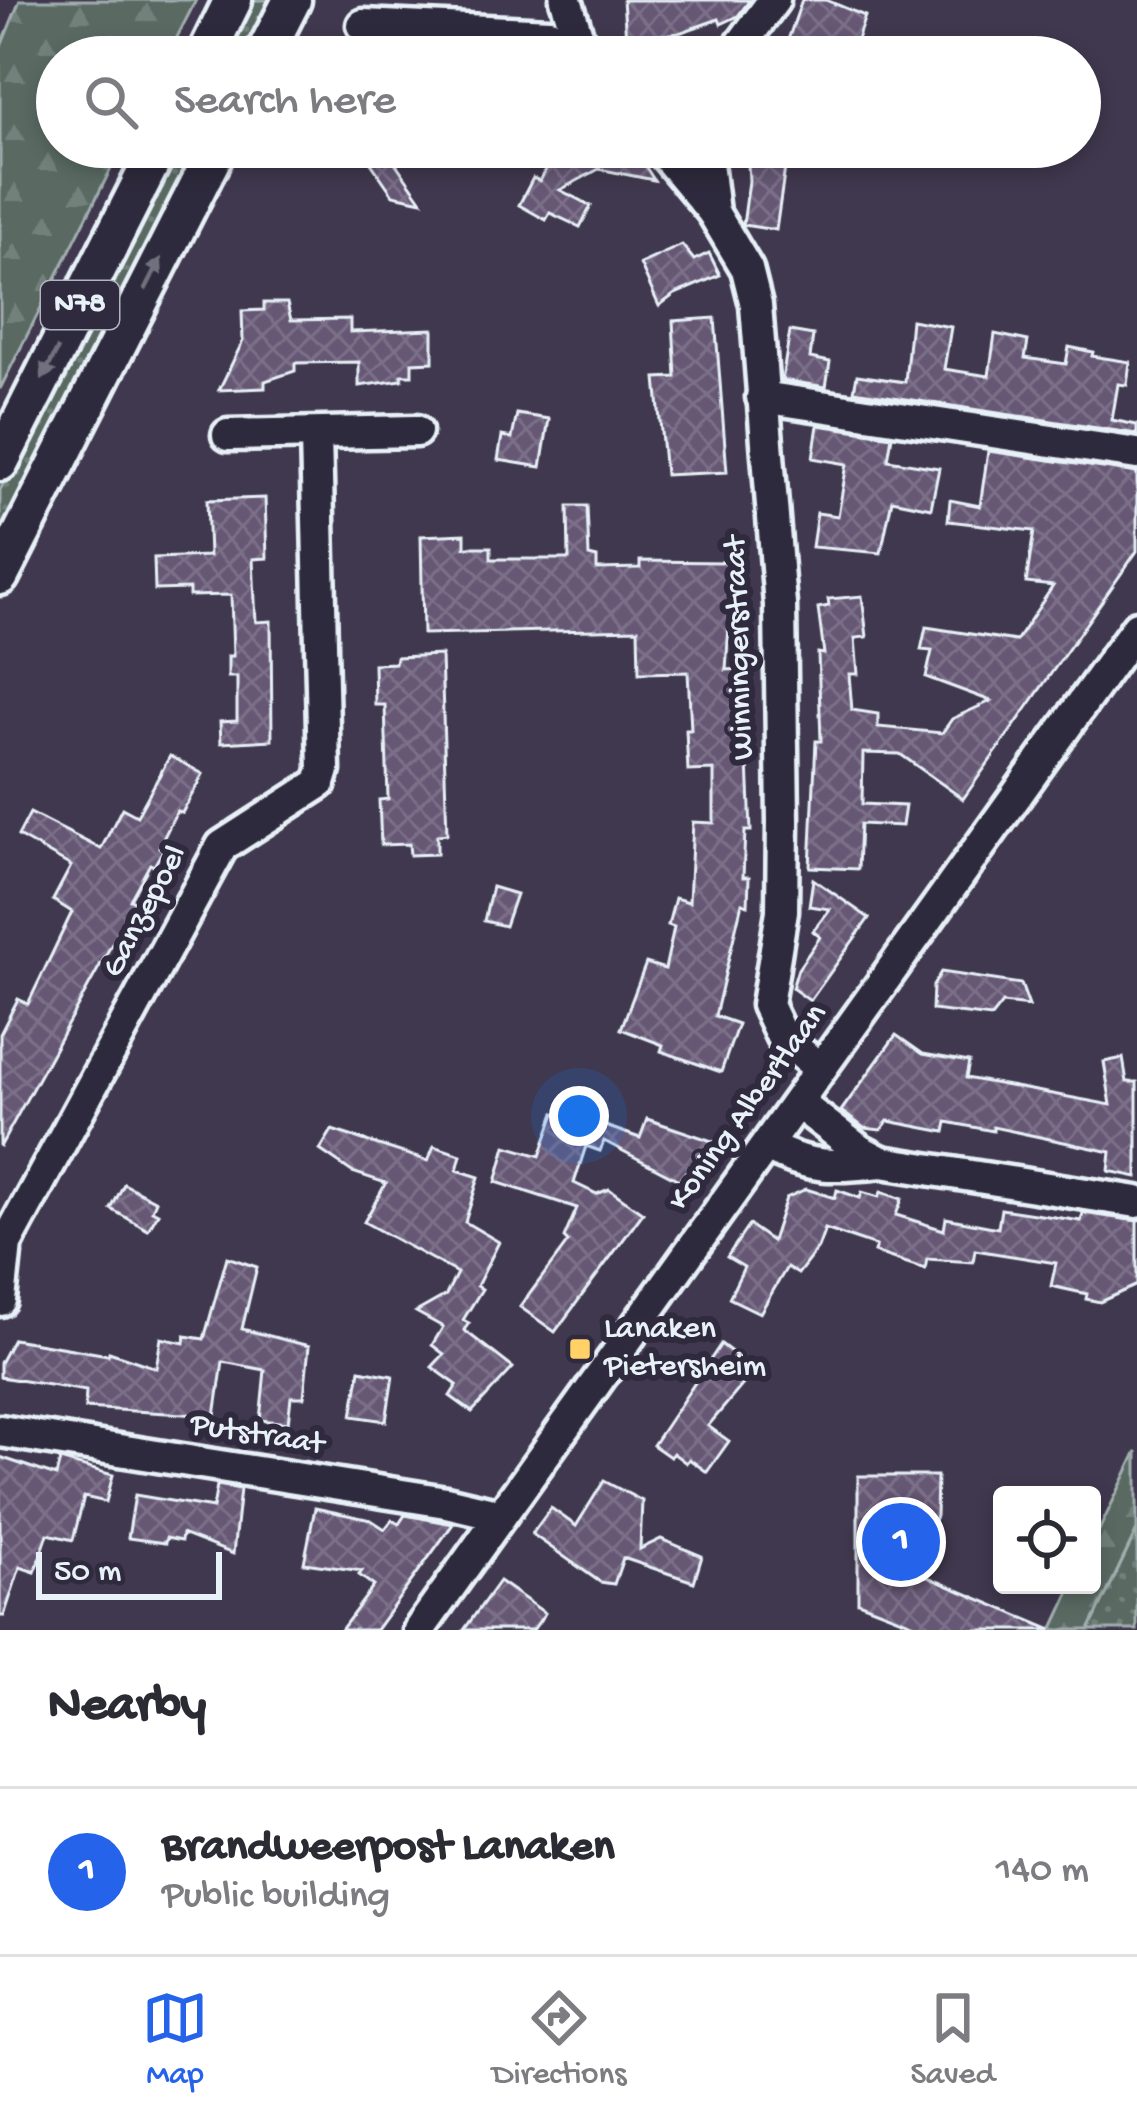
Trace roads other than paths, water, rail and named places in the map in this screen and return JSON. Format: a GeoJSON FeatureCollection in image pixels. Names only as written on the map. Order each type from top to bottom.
{"type":"FeatureCollection","features":[{"type":"Feature","properties":{"kind":"main road"},"geometry":{"type":"LineString","coordinates":[[215,36],[233,0]]}},
{"type":"Feature","properties":{"kind":"main road"},"geometry":{"type":"LineString","coordinates":[[274,36],[292,0]]}},
{"type":"Feature","properties":{"kind":"main road","name":"N78"},"geometry":{"type":"LineString","coordinates":[[0,463],[148,168]]}},
{"type":"Feature","properties":{"kind":"main road","name":"N78"},"geometry":{"type":"LineString","coordinates":[[0,576],[207,168]]}},
{"type":"Feature","properties":{"kind":"street"},"geometry":{"type":"LineString","coordinates":[[566,0],[584,36]]}},
{"type":"Feature","properties":{"kind":"street"},"geometry":{"type":"LineString","coordinates":[[747,36],[774,0]]}},
{"type":"Feature","properties":{"kind":"street"},"geometry":{"type":"LineString","coordinates":[[363,25],[554,36]]}},
{"type":"Feature","properties":{"kind":"street","name":"Winningerstraat"},"geometry":{"type":"LineString","coordinates":[[676,168],[713,212],[747,269],[756,305],[780,605],[784,821],[782,911],[767,1005],[782,1036],[820,1070]]}},
{"type":"Feature","properties":{"kind":"street","name":"Winningerstraat"},"geometry":{"type":"LineString","coordinates":[[708,168],[713,212]]}},
{"type":"Feature","properties":{"kind":"street"},"geometry":{"type":"LineString","coordinates":[[762,397],[1137,454]]}},
{"type":"Feature","properties":{"kind":"street"},"geometry":{"type":"LineString","coordinates":[[228,436],[416,431]]}},
{"type":"Feature","properties":{"kind":"street","name":"Ganzepoel"},"geometry":{"type":"LineString","coordinates":[[0,1300],[6,1244],[223,846],[320,783],[325,770],[316,436]]}},
{"type":"Feature","properties":{"kind":"street","name":"Koning Albertlaan"},"geometry":{"type":"LineString","coordinates":[[419,1630],[1137,627]]}},
{"type":"Feature","properties":{"kind":"street"},"geometry":{"type":"LineString","coordinates":[[798,1103],[882,1162]]}},
{"type":"Feature","properties":{"kind":"street"},"geometry":{"type":"LineString","coordinates":[[767,1146],[798,1163],[882,1162],[1137,1202]]}},
{"type":"Feature","properties":{"kind":"street","name":"Putstraat"},"geometry":{"type":"LineString","coordinates":[[0,1431],[446,1502],[501,1515]]}},
{"type":"Feature","properties":{"kind":"place","name":"Lanaken Pietersheim"},"geometry":{"type":"Point","coordinates":[580,1349]}},
{"type":"Feature","properties":{"kind":"place","name":"Brandweerpost Lanaken"},"geometry":{"type":"Point","coordinates":[901,1542]}}]}
